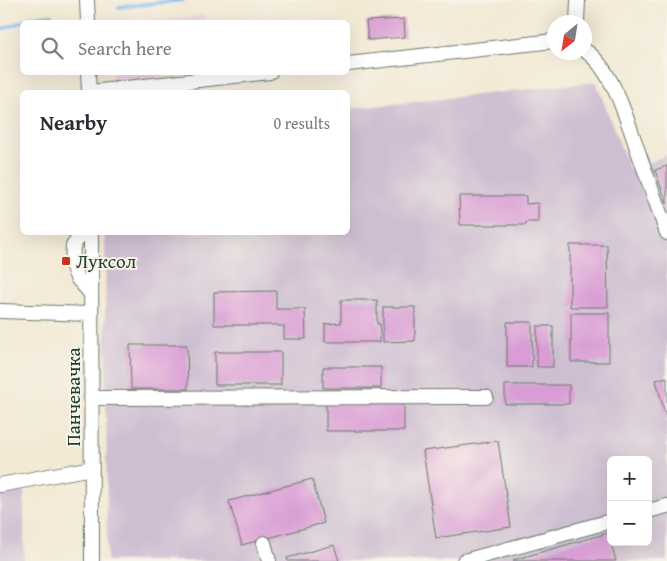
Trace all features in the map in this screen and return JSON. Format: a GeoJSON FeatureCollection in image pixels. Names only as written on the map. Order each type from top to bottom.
{"type":"FeatureCollection","features":[{"type":"Feature","properties":{"kind":"street"},"geometry":{"type":"LineString","coordinates":[[87,0],[88,20]]}},
{"type":"Feature","properties":{"kind":"street"},"geometry":{"type":"LineString","coordinates":[[577,15],[578,0]]}},
{"type":"Feature","properties":{"kind":"street"},"geometry":{"type":"LineString","coordinates":[[350,64],[547,42]]}},
{"type":"Feature","properties":{"kind":"street"},"geometry":{"type":"LineString","coordinates":[[592,54],[605,71],[621,102],[667,233]]}},
{"type":"Feature","properties":{"kind":"street"},"geometry":{"type":"LineString","coordinates":[[88,75],[90,90]]}},
{"type":"Feature","properties":{"kind":"street"},"geometry":{"type":"LineString","coordinates":[[108,90],[243,75]]}},
{"type":"Feature","properties":{"kind":"street"},"geometry":{"type":"LineString","coordinates":[[81,235],[73,246],[72,265],[77,278],[91,294]]}},
{"type":"Feature","properties":{"kind":"street","name":"Панчевачка"},"geometry":{"type":"LineString","coordinates":[[91,235],[92,561]]}},
{"type":"Feature","properties":{"kind":"street"},"geometry":{"type":"LineString","coordinates":[[0,311],[91,314]]}},
{"type":"Feature","properties":{"kind":"street"},"geometry":{"type":"LineString","coordinates":[[91,398],[486,397]]}},
{"type":"Feature","properties":{"kind":"street"},"geometry":{"type":"LineString","coordinates":[[0,485],[92,468]]}},
{"type":"Feature","properties":{"kind":"street"},"geometry":{"type":"LineString","coordinates":[[652,510],[667,506]]}},
{"type":"Feature","properties":{"kind":"street"},"geometry":{"type":"LineString","coordinates":[[464,561],[607,522]]}},
{"type":"Feature","properties":{"kind":"street"},"geometry":{"type":"LineString","coordinates":[[264,543],[269,561]]}},
{"type":"Feature","properties":{"kind":"shaded area"},"geometry":{"type":"Polygon","coordinates":[[[204,15],[205,20],[162,20],[204,15]]]}},
{"type":"Feature","properties":{"kind":"shaded area"},"geometry":{"type":"Polygon","coordinates":[[[112,75],[175,75],[112,82],[112,75]]]}},
{"type":"Feature","properties":{"kind":"shaded area"},"geometry":{"type":"Polygon","coordinates":[[[596,82],[630,171],[667,155],[667,561],[107,561],[105,235],[350,235],[350,109],[596,82]]]}},
{"type":"Feature","properties":{"kind":"shaded area"},"geometry":{"type":"Polygon","coordinates":[[[24,491],[24,561],[0,561],[0,495],[24,491]]]}},
{"type":"Feature","properties":{"kind":"building"},"geometry":{"type":"Polygon","coordinates":[[[404,19],[405,37],[368,40],[366,21],[404,19]]]}},
{"type":"Feature","properties":{"kind":"building"},"geometry":{"type":"Polygon","coordinates":[[[667,166],[667,204],[655,170],[667,166]]]}},
{"type":"Feature","properties":{"kind":"building"},"geometry":{"type":"Polygon","coordinates":[[[459,196],[526,196],[526,204],[538,203],[538,222],[526,222],[526,225],[460,225],[459,196]]]}},
{"type":"Feature","properties":{"kind":"building"},"geometry":{"type":"Polygon","coordinates":[[[570,245],[607,245],[608,307],[570,307],[570,245]]]}},
{"type":"Feature","properties":{"kind":"building"},"geometry":{"type":"Polygon","coordinates":[[[276,291],[276,309],[305,309],[306,339],[284,339],[284,326],[278,325],[214,325],[214,292],[276,291]]]}},
{"type":"Feature","properties":{"kind":"building"},"geometry":{"type":"Polygon","coordinates":[[[341,300],[377,300],[377,324],[380,324],[380,342],[325,342],[325,324],[341,323],[341,300]]]}},
{"type":"Feature","properties":{"kind":"building"},"geometry":{"type":"Polygon","coordinates":[[[383,307],[415,307],[415,341],[383,342],[383,307]]]}},
{"type":"Feature","properties":{"kind":"building"},"geometry":{"type":"Polygon","coordinates":[[[571,313],[609,313],[609,362],[571,362],[571,313]]]}},
{"type":"Feature","properties":{"kind":"building"},"geometry":{"type":"Polygon","coordinates":[[[507,322],[532,322],[532,367],[507,367],[507,322]]]}},
{"type":"Feature","properties":{"kind":"building"},"geometry":{"type":"Polygon","coordinates":[[[537,326],[553,326],[553,367],[537,367],[537,326]]]}},
{"type":"Feature","properties":{"kind":"building"},"geometry":{"type":"Polygon","coordinates":[[[130,345],[187,345],[188,389],[131,389],[130,345]]]}},
{"type":"Feature","properties":{"kind":"building"},"geometry":{"type":"Polygon","coordinates":[[[215,352],[281,352],[281,385],[215,385],[215,352]]]}},
{"type":"Feature","properties":{"kind":"building"},"geometry":{"type":"Polygon","coordinates":[[[323,367],[381,367],[381,388],[323,388],[323,367]]]}},
{"type":"Feature","properties":{"kind":"building"},"geometry":{"type":"Polygon","coordinates":[[[667,377],[667,417],[666,418],[656,380],[667,377]]]}},
{"type":"Feature","properties":{"kind":"building"},"geometry":{"type":"Polygon","coordinates":[[[505,385],[569,385],[569,404],[505,404],[505,385]]]}},
{"type":"Feature","properties":{"kind":"building"},"geometry":{"type":"Polygon","coordinates":[[[326,404],[404,404],[404,431],[326,431],[326,404]]]}},
{"type":"Feature","properties":{"kind":"building"},"geometry":{"type":"Polygon","coordinates":[[[498,441],[511,527],[436,538],[423,451],[498,441]]]}},
{"type":"Feature","properties":{"kind":"building"},"geometry":{"type":"Polygon","coordinates":[[[312,479],[324,523],[242,545],[229,501],[312,479]]]}},
{"type":"Feature","properties":{"kind":"building"},"geometry":{"type":"Polygon","coordinates":[[[607,533],[607,546],[612,546],[616,561],[513,561],[607,533]]]}},
{"type":"Feature","properties":{"kind":"building"},"geometry":{"type":"Polygon","coordinates":[[[334,545],[339,561],[288,561],[287,558],[334,545]]]}},
{"type":"Feature","properties":{"kind":"waterway"},"geometry":{"type":"LineString","coordinates":[[119,7],[183,0]]}},
{"type":"Feature","properties":{"kind":"waterway"},"geometry":{"type":"LineString","coordinates":[[27,20],[51,15]]}},
{"type":"Feature","properties":{"kind":"waterway"},"geometry":{"type":"LineString","coordinates":[[0,30],[20,23]]}},
{"type":"Feature","properties":{"kind":"place","name":"Луксол"},"geometry":{"type":"Point","coordinates":[66,261]}}]}
